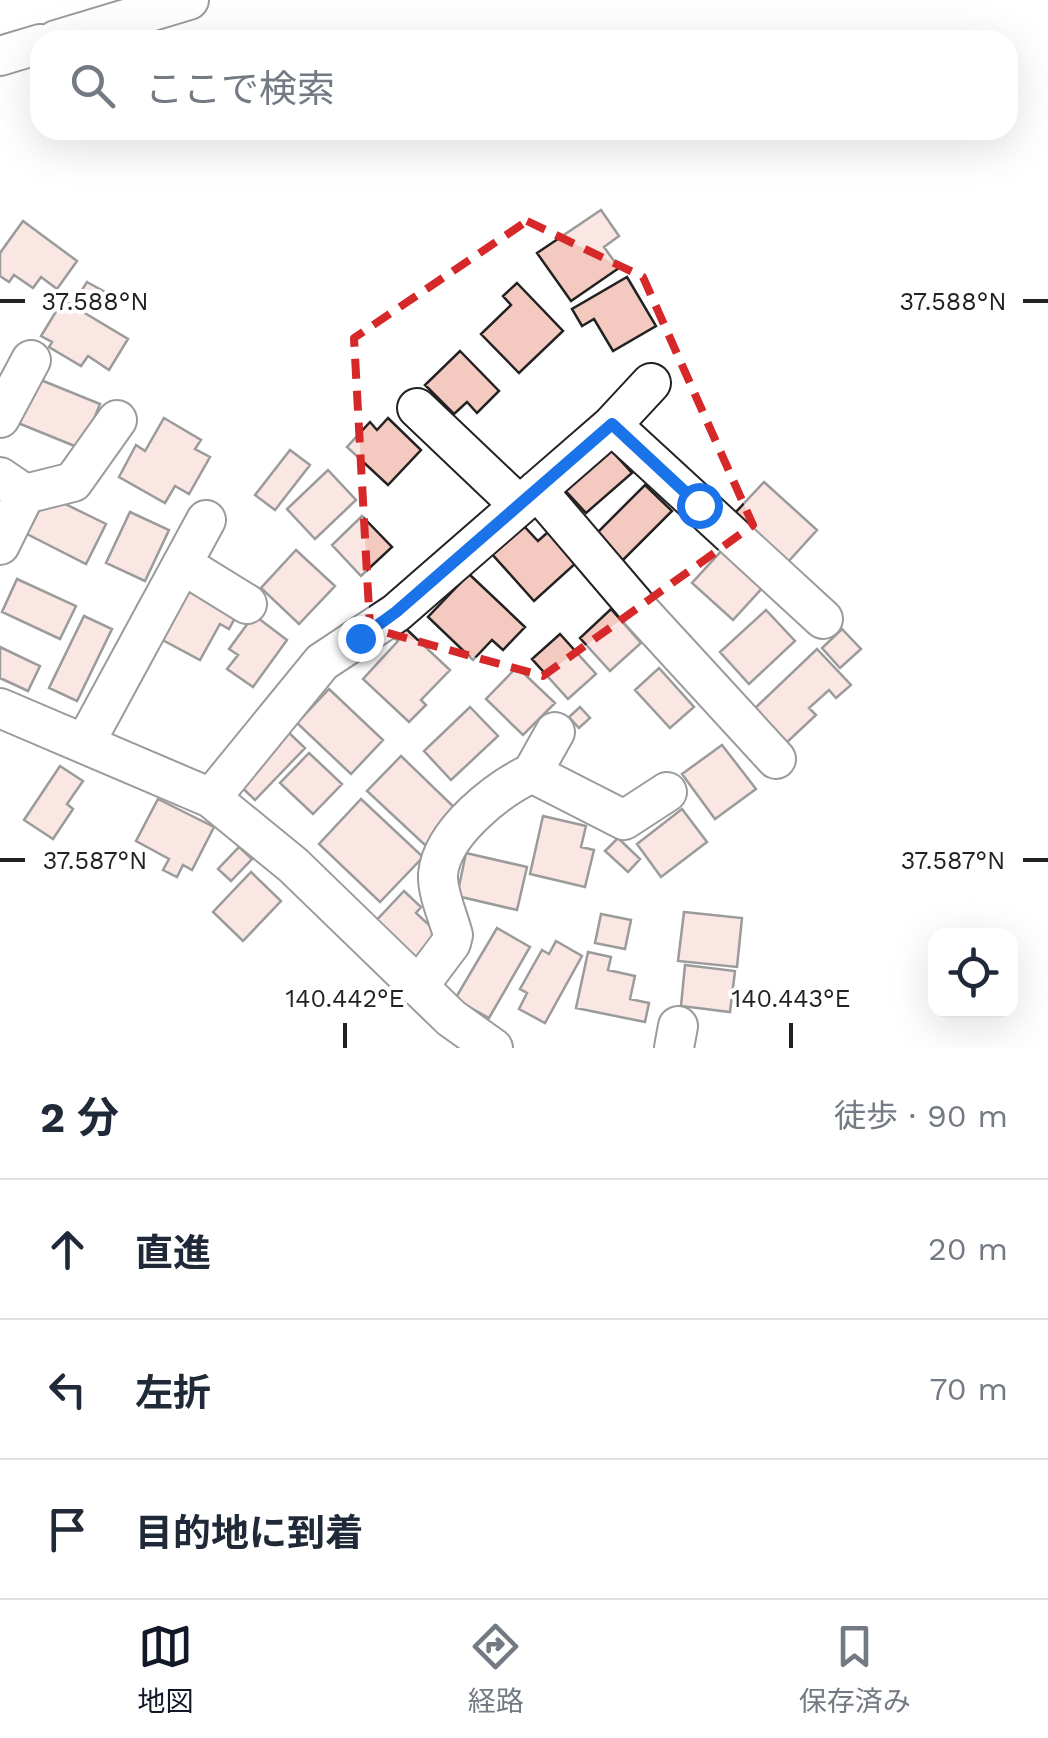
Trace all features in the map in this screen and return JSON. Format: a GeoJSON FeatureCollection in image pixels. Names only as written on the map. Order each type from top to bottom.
{"type":"FeatureCollection","features":[{"type":"Feature","properties":{"kind":"street"},"geometry":{"type":"LineString","coordinates":[[90,30],[190,0]]}},
{"type":"Feature","properties":{"kind":"street"},"geometry":{"type":"LineString","coordinates":[[0,56],[30,47]]}},
{"type":"Feature","properties":{"kind":"street"},"geometry":{"type":"LineString","coordinates":[[0,418],[32,360]]}},
{"type":"Feature","properties":{"kind":"street"},"geometry":{"type":"LineString","coordinates":[[211,798],[322,662],[396,612],[612,424],[651,382]]}},
{"type":"Feature","properties":{"kind":"street"},"geometry":{"type":"LineString","coordinates":[[418,408],[528,497],[642,612],[776,758]]}},
{"type":"Feature","properties":{"kind":"street"},"geometry":{"type":"LineString","coordinates":[[0,545],[13,486],[73,482],[116,420]]}},
{"type":"Feature","properties":{"kind":"street"},"geometry":{"type":"LineString","coordinates":[[612,424],[823,619]]}},
{"type":"Feature","properties":{"kind":"street"},"geometry":{"type":"LineString","coordinates":[[85,743],[206,520]]}},
{"type":"Feature","properties":{"kind":"street"},"geometry":{"type":"LineString","coordinates":[[182,564],[248,604]]}},
{"type":"Feature","properties":{"kind":"street"},"geometry":{"type":"LineString","coordinates":[[0,708],[211,798],[293,866],[418,988],[478,1040],[493,1048]]}},
{"type":"Feature","properties":{"kind":"street"},"geometry":{"type":"LineString","coordinates":[[418,988],[453,935],[438,876],[445,853],[486,802],[511,782],[532,772],[555,732]]}},
{"type":"Feature","properties":{"kind":"street"},"geometry":{"type":"LineString","coordinates":[[532,772],[624,820],[667,792]]}},
{"type":"Feature","properties":{"kind":"highlighted area"},"geometry":{"type":"Polygon","coordinates":[[[527,221],[643,277],[753,525],[543,676],[370,628],[354,338],[527,221]]]}},
{"type":"Feature","properties":{"kind":"building"},"geometry":{"type":"Polygon","coordinates":[[[601,210],[619,236],[604,247],[619,268],[571,301],[537,253],[601,210]]]}},
{"type":"Feature","properties":{"kind":"building"},"geometry":{"type":"Polygon","coordinates":[[[23,221],[77,261],[57,289],[41,277],[33,288],[14,275],[9,282],[0,276],[0,253],[23,221]]]}},
{"type":"Feature","properties":{"kind":"building"},"geometry":{"type":"Polygon","coordinates":[[[627,277],[656,326],[613,351],[594,319],[582,326],[572,309],[627,277]]]}},
{"type":"Feature","properties":{"kind":"building"},"geometry":{"type":"Polygon","coordinates":[[[87,282],[105,292],[98,304],[80,293],[87,282]]]}},
{"type":"Feature","properties":{"kind":"building"},"geometry":{"type":"Polygon","coordinates":[[[517,283],[563,331],[519,373],[481,334],[511,305],[503,296],[517,283]]]}},
{"type":"Feature","properties":{"kind":"building"},"geometry":{"type":"Polygon","coordinates":[[[63,300],[128,339],[109,370],[88,356],[81,366],[49,347],[52,342],[41,336],[63,300]]]}},
{"type":"Feature","properties":{"kind":"building"},"geometry":{"type":"Polygon","coordinates":[[[460,351],[499,391],[477,413],[467,402],[454,414],[425,385],[460,351]]]}},
{"type":"Feature","properties":{"kind":"building"},"geometry":{"type":"Polygon","coordinates":[[[36,378],[100,404],[82,449],[18,423],[36,378]]]}},
{"type":"Feature","properties":{"kind":"building"},"geometry":{"type":"Polygon","coordinates":[[[164,418],[201,440],[195,449],[210,457],[189,494],[175,486],[165,503],[119,477],[136,445],[145,451],[164,418]]]}},
{"type":"Feature","properties":{"kind":"building"},"geometry":{"type":"Polygon","coordinates":[[[388,418],[421,450],[388,485],[347,447],[370,422],[377,430],[388,418]]]}},
{"type":"Feature","properties":{"kind":"building"},"geometry":{"type":"Polygon","coordinates":[[[608,447],[632,473],[586,513],[562,487],[608,447]]]}},
{"type":"Feature","properties":{"kind":"building"},"geometry":{"type":"Polygon","coordinates":[[[290,450],[310,465],[275,510],[255,495],[290,450]]]}},
{"type":"Feature","properties":{"kind":"building"},"geometry":{"type":"Polygon","coordinates":[[[328,470],[356,500],[315,539],[287,509],[328,470]]]}},
{"type":"Feature","properties":{"kind":"building"},"geometry":{"type":"Polygon","coordinates":[[[764,482],[817,530],[787,563],[734,514],[764,482]]]}},
{"type":"Feature","properties":{"kind":"building"},"geometry":{"type":"Polygon","coordinates":[[[645,485],[672,511],[621,562],[594,536],[645,485]]]}},
{"type":"Feature","properties":{"kind":"building"},"geometry":{"type":"Polygon","coordinates":[[[47,495],[106,524],[86,564],[27,534],[47,495]]]}},
{"type":"Feature","properties":{"kind":"building"},"geometry":{"type":"Polygon","coordinates":[[[130,512],[169,530],[145,581],[106,563],[130,512]]]}},
{"type":"Feature","properties":{"kind":"building"},"geometry":{"type":"Polygon","coordinates":[[[362,516],[392,547],[361,576],[332,545],[362,516]]]}},
{"type":"Feature","properties":{"kind":"building"},"geometry":{"type":"Polygon","coordinates":[[[523,525],[538,541],[548,532],[576,563],[534,601],[491,553],[523,525]]]}},
{"type":"Feature","properties":{"kind":"building"},"geometry":{"type":"Polygon","coordinates":[[[725,547],[766,584],[733,620],[692,583],[725,547]]]}},
{"type":"Feature","properties":{"kind":"building"},"geometry":{"type":"Polygon","coordinates":[[[296,550],[335,586],[299,624],[261,588],[296,550]]]}},
{"type":"Feature","properties":{"kind":"building"},"geometry":{"type":"Polygon","coordinates":[[[469,574],[525,627],[503,650],[492,640],[473,660],[428,617],[469,574]]]}},
{"type":"Feature","properties":{"kind":"building"},"geometry":{"type":"Polygon","coordinates":[[[17,579],[76,606],[60,639],[2,612],[17,579]]]}},
{"type":"Feature","properties":{"kind":"building"},"geometry":{"type":"Polygon","coordinates":[[[182,588],[236,616],[229,629],[220,624],[200,660],[157,637],[182,588]]]}},
{"type":"Feature","properties":{"kind":"building"},"geometry":{"type":"Polygon","coordinates":[[[611,609],[641,643],[610,671],[580,638],[611,609]]]}},
{"type":"Feature","properties":{"kind":"building"},"geometry":{"type":"Polygon","coordinates":[[[766,610],[795,641],[749,684],[720,652],[766,610]]]}},
{"type":"Feature","properties":{"kind":"building"},"geometry":{"type":"Polygon","coordinates":[[[254,615],[287,640],[253,687],[227,669],[238,655],[229,649],[254,615]]]}},
{"type":"Feature","properties":{"kind":"building"},"geometry":{"type":"Polygon","coordinates":[[[84,616],[112,629],[77,701],[49,688],[84,616]]]}},
{"type":"Feature","properties":{"kind":"building"},"geometry":{"type":"Polygon","coordinates":[[[403,626],[450,670],[421,700],[426,705],[409,722],[363,679],[398,641],[393,637],[403,626]]]}},
{"type":"Feature","properties":{"kind":"building"},"geometry":{"type":"Polygon","coordinates":[[[842,629],[861,649],[840,668],[822,648],[842,629]]]}},
{"type":"Feature","properties":{"kind":"building"},"geometry":{"type":"Polygon","coordinates":[[[560,634],[596,674],[568,699],[532,659],[560,634]]]}},
{"type":"Feature","properties":{"kind":"building"},"geometry":{"type":"Polygon","coordinates":[[[0,647],[40,666],[28,691],[0,678],[0,647]]]}},
{"type":"Feature","properties":{"kind":"building"},"geometry":{"type":"Polygon","coordinates":[[[817,649],[851,685],[836,698],[829,690],[809,708],[816,715],[783,746],[751,712],[817,649]]]}},
{"type":"Feature","properties":{"kind":"building"},"geometry":{"type":"Polygon","coordinates":[[[517,667],[555,703],[523,735],[486,699],[517,667]]]}},
{"type":"Feature","properties":{"kind":"building"},"geometry":{"type":"Polygon","coordinates":[[[659,668],[694,707],[670,728],[635,690],[659,668]]]}},
{"type":"Feature","properties":{"kind":"building"},"geometry":{"type":"Polygon","coordinates":[[[329,689],[383,740],[351,774],[297,723],[329,689]]]}},
{"type":"Feature","properties":{"kind":"building"},"geometry":{"type":"Polygon","coordinates":[[[470,707],[498,736],[451,780],[424,751],[470,707]]]}},
{"type":"Feature","properties":{"kind":"building"},"geometry":{"type":"Polygon","coordinates":[[[580,707],[590,718],[579,728],[569,717],[580,707]]]}},
{"type":"Feature","properties":{"kind":"building"},"geometry":{"type":"Polygon","coordinates":[[[286,730],[305,748],[255,800],[236,782],[286,730]]]}},
{"type":"Feature","properties":{"kind":"building"},"geometry":{"type":"Polygon","coordinates":[[[722,745],[756,789],[715,819],[682,774],[722,745]]]}},
{"type":"Feature","properties":{"kind":"building"},"geometry":{"type":"Polygon","coordinates":[[[309,753],[342,784],[313,814],[280,783],[309,753]]]}},
{"type":"Feature","properties":{"kind":"building"},"geometry":{"type":"Polygon","coordinates":[[[401,756],[458,811],[426,846],[367,791],[401,756]]]}},
{"type":"Feature","properties":{"kind":"building"},"geometry":{"type":"Polygon","coordinates":[[[60,766],[83,781],[67,804],[73,809],[53,839],[24,820],[60,766]]]}},
{"type":"Feature","properties":{"kind":"building"},"geometry":{"type":"Polygon","coordinates":[[[158,799],[214,827],[192,870],[183,865],[177,877],[163,870],[169,859],[136,841],[158,799]]]}},
{"type":"Feature","properties":{"kind":"building"},"geometry":{"type":"Polygon","coordinates":[[[361,799],[423,857],[380,902],[319,844],[361,799]]]}},
{"type":"Feature","properties":{"kind":"building"},"geometry":{"type":"Polygon","coordinates":[[[682,809],[707,842],[661,877],[637,844],[682,809]]]}},
{"type":"Feature","properties":{"kind":"building"},"geometry":{"type":"Polygon","coordinates":[[[543,816],[586,826],[581,847],[594,850],[585,887],[530,874],[543,816]]]}},
{"type":"Feature","properties":{"kind":"building"},"geometry":{"type":"Polygon","coordinates":[[[618,838],[640,859],[628,872],[605,851],[618,838]]]}},
{"type":"Feature","properties":{"kind":"building"},"geometry":{"type":"Polygon","coordinates":[[[239,847],[252,859],[231,881],[218,869],[239,847]]]}},
{"type":"Feature","properties":{"kind":"building"},"geometry":{"type":"Polygon","coordinates":[[[466,853],[527,867],[517,910],[457,896],[466,853]]]}},
{"type":"Feature","properties":{"kind":"building"},"geometry":{"type":"Polygon","coordinates":[[[251,872],[281,901],[243,941],[213,912],[251,872]]]}},
{"type":"Feature","properties":{"kind":"building"},"geometry":{"type":"Polygon","coordinates":[[[404,891],[421,907],[416,913],[442,937],[417,964],[373,924],[404,891]]]}},
{"type":"Feature","properties":{"kind":"building"},"geometry":{"type":"Polygon","coordinates":[[[684,912],[742,918],[737,967],[678,961],[684,912]]]}},
{"type":"Feature","properties":{"kind":"building"},"geometry":{"type":"Polygon","coordinates":[[[601,914],[631,920],[625,949],[595,943],[601,914]]]}},
{"type":"Feature","properties":{"kind":"building"},"geometry":{"type":"Polygon","coordinates":[[[497,928],[530,947],[489,1018],[455,999],[497,928]]]}},
{"type":"Feature","properties":{"kind":"building"},"geometry":{"type":"Polygon","coordinates":[[[556,941],[582,956],[545,1023],[519,1009],[527,993],[520,989],[542,950],[549,954],[556,941]]]}},
{"type":"Feature","properties":{"kind":"building"},"geometry":{"type":"Polygon","coordinates":[[[588,952],[611,957],[608,970],[635,976],[630,999],[649,1003],[645,1022],[576,1008],[588,952]]]}},
{"type":"Feature","properties":{"kind":"building"},"geometry":{"type":"Polygon","coordinates":[[[685,965],[735,971],[730,1012],[681,1006],[685,965]]]}},
{"type":"Feature","properties":{"kind":"route"},"geometry":{"type":"LineString","coordinates":[[360,638],[396,612],[612,424],[699,505]]}}]}
